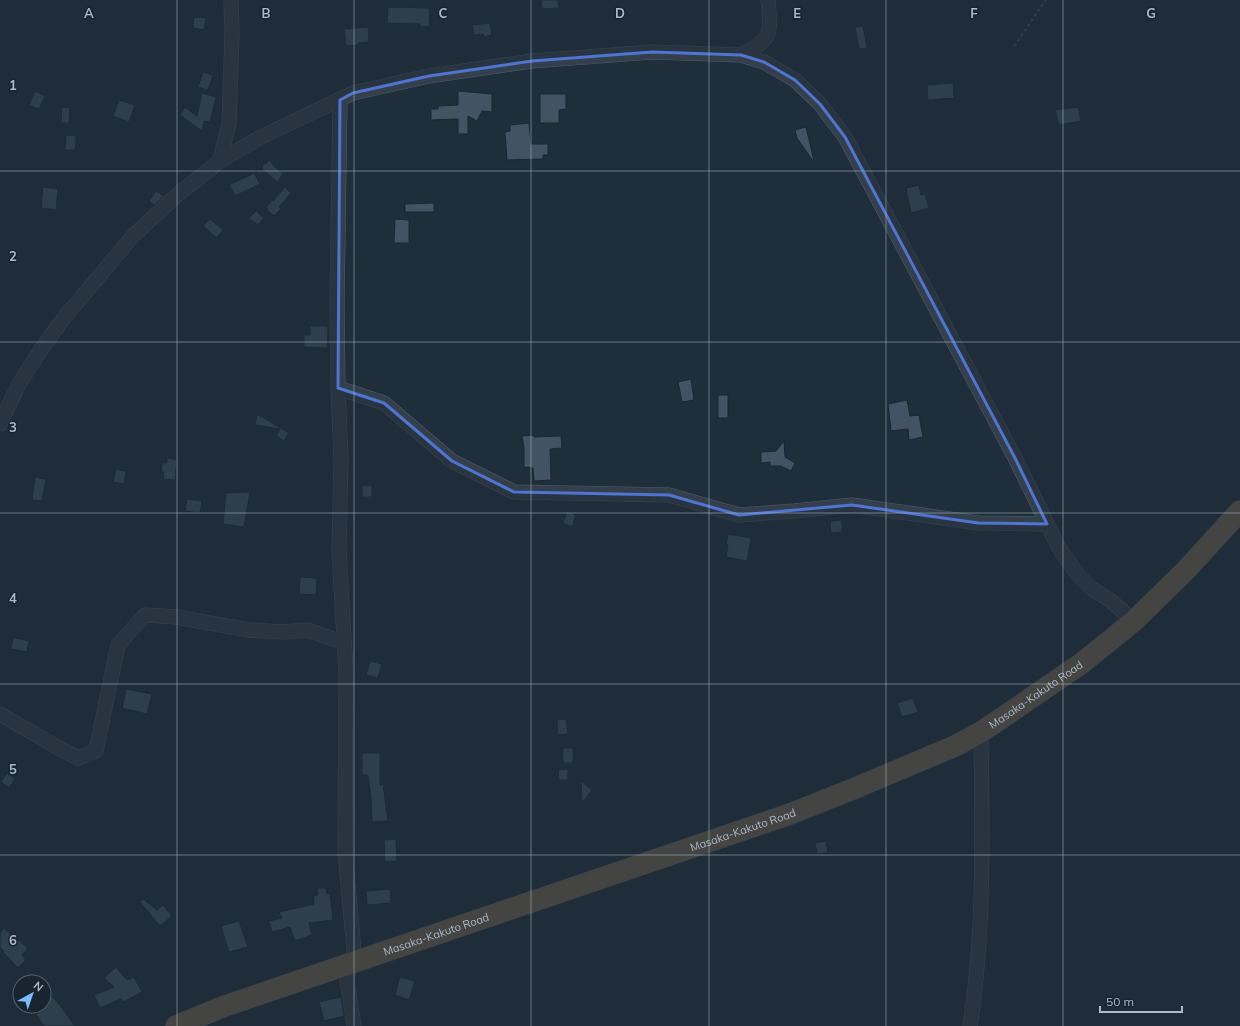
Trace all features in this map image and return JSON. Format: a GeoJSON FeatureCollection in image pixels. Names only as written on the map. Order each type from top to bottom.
{"type":"FeatureCollection","features":[{"type":"Feature","properties":{"kind":"highway","name":"Masaka-Kakuto Road"},"geometry":{"type":"LineString","coordinates":[[176,1026],[225,1006],[352,962],[790,814],[911,766],[955,746],[981,732],[1082,663],[1134,621],[1187,569],[1240,511]]}},
{"type":"Feature","properties":{"kind":"street"},"geometry":{"type":"LineString","coordinates":[[220,161],[229,123],[232,36],[231,0]]}},
{"type":"Feature","properties":{"kind":"street"},"geometry":{"type":"LineString","coordinates":[[741,55],[762,43],[768,34],[770,22],[768,0]]}},
{"type":"Feature","properties":{"kind":"street"},"geometry":{"type":"LineString","coordinates":[[0,424],[19,384],[40,351],[63,319],[133,236],[177,195],[220,161],[259,138],[353,93],[428,76],[532,61],[652,52],[741,55],[764,62],[795,80],[820,104],[845,137],[1015,458],[1059,548],[1090,588],[1110,601],[1134,621]]}},
{"type":"Feature","properties":{"kind":"street"},"geometry":{"type":"LineString","coordinates":[[340,100],[337,304],[341,458],[339,551],[346,674],[345,850],[354,951],[347,980],[354,1026]]}},
{"type":"Feature","properties":{"kind":"street"},"geometry":{"type":"LineString","coordinates":[[338,388],[384,403],[452,461],[514,492],[669,495],[739,515],[852,505],[978,523],[1047,524]]}},
{"type":"Feature","properties":{"kind":"street"},"geometry":{"type":"LineString","coordinates":[[0,714],[78,758],[96,751],[118,645],[145,615],[176,617],[249,630],[282,632],[308,630],[344,643]]}},
{"type":"Feature","properties":{"kind":"street"},"geometry":{"type":"LineString","coordinates":[[970,1026],[974,1000],[980,927],[982,850],[981,732]]}},
{"type":"Feature","properties":{"kind":"path"},"geometry":{"type":"LineString","coordinates":[[1014,46],[1046,0]]}},
{"type":"Feature","properties":{"kind":"highlighted area"},"geometry":{"type":"Polygon","coordinates":[[[652,52],[741,55],[764,62],[795,80],[820,104],[845,137],[1015,458],[1047,524],[978,523],[852,505],[739,515],[669,495],[514,492],[452,461],[384,403],[338,388],[340,100],[353,93],[429,76],[532,61],[652,52]]]}},
{"type":"Feature","properties":{"kind":"building"},"geometry":{"type":"Polygon","coordinates":[[[541,0],[558,0],[559,8],[542,9],[541,0]]]}},
{"type":"Feature","properties":{"kind":"building"},"geometry":{"type":"Polygon","coordinates":[[[388,7],[429,8],[430,26],[420,27],[420,24],[387,23],[388,7]]]}},
{"type":"Feature","properties":{"kind":"building"},"geometry":{"type":"Polygon","coordinates":[[[194,17],[206,18],[204,30],[193,28],[194,17]]]}},
{"type":"Feature","properties":{"kind":"building"},"geometry":{"type":"Polygon","coordinates":[[[490,23],[492,35],[484,37],[483,34],[474,35],[472,25],[490,23]]]}},
{"type":"Feature","properties":{"kind":"building"},"geometry":{"type":"Polygon","coordinates":[[[863,26],[867,48],[859,49],[855,27],[863,26]]]}},
{"type":"Feature","properties":{"kind":"building"},"geometry":{"type":"Polygon","coordinates":[[[368,27],[369,42],[346,46],[344,29],[368,27]]]}},
{"type":"Feature","properties":{"kind":"building"},"geometry":{"type":"Polygon","coordinates":[[[203,72],[213,75],[208,90],[198,87],[203,72]]]}},
{"type":"Feature","properties":{"kind":"building"},"geometry":{"type":"Polygon","coordinates":[[[953,83],[954,98],[928,100],[927,85],[953,83]]]}},
{"type":"Feature","properties":{"kind":"building"},"geometry":{"type":"Polygon","coordinates":[[[35,91],[45,96],[39,109],[29,105],[35,91]]]}},
{"type":"Feature","properties":{"kind":"building"},"geometry":{"type":"Polygon","coordinates":[[[458,91],[492,94],[492,112],[482,111],[477,121],[468,116],[468,134],[458,134],[458,119],[431,120],[431,109],[438,109],[438,106],[458,105],[458,91]]]}},
{"type":"Feature","properties":{"kind":"building"},"geometry":{"type":"Polygon","coordinates":[[[202,93],[216,97],[210,122],[204,121],[202,131],[180,115],[185,107],[197,116],[202,93]]]}},
{"type":"Feature","properties":{"kind":"building"},"geometry":{"type":"Polygon","coordinates":[[[540,94],[566,94],[566,109],[559,110],[559,123],[540,123],[540,94]]]}},
{"type":"Feature","properties":{"kind":"building"},"geometry":{"type":"Polygon","coordinates":[[[119,100],[135,105],[129,122],[113,116],[119,100]]]}},
{"type":"Feature","properties":{"kind":"building"},"geometry":{"type":"Polygon","coordinates":[[[62,107],[70,108],[69,123],[61,123],[62,107]]]}},
{"type":"Feature","properties":{"kind":"building"},"geometry":{"type":"Polygon","coordinates":[[[1078,107],[1081,121],[1059,125],[1055,110],[1078,107]]]}},
{"type":"Feature","properties":{"kind":"building"},"geometry":{"type":"Polygon","coordinates":[[[529,123],[531,144],[548,144],[548,155],[543,155],[543,159],[507,160],[505,132],[510,131],[510,125],[529,123]]]}},
{"type":"Feature","properties":{"kind":"building"},"geometry":{"type":"Polygon","coordinates":[[[806,127],[814,161],[797,138],[795,130],[806,127]]]}},
{"type":"Feature","properties":{"kind":"building"},"geometry":{"type":"Polygon","coordinates":[[[66,135],[76,136],[75,150],[65,150],[66,135]]]}},
{"type":"Feature","properties":{"kind":"building"},"geometry":{"type":"Polygon","coordinates":[[[270,160],[283,174],[277,182],[261,168],[263,168],[262,166],[270,160]]]}},
{"type":"Feature","properties":{"kind":"building"},"geometry":{"type":"Polygon","coordinates":[[[254,173],[260,184],[235,196],[229,185],[254,173]]]}},
{"type":"Feature","properties":{"kind":"building"},"geometry":{"type":"Polygon","coordinates":[[[919,185],[921,195],[925,194],[929,208],[911,213],[906,188],[919,185]]]}},
{"type":"Feature","properties":{"kind":"building"},"geometry":{"type":"Polygon","coordinates":[[[43,187],[58,189],[56,210],[41,208],[43,187]]]}},
{"type":"Feature","properties":{"kind":"building"},"geometry":{"type":"Polygon","coordinates":[[[285,187],[291,193],[279,207],[281,209],[274,216],[267,210],[267,206],[285,187]]]}},
{"type":"Feature","properties":{"kind":"building"},"geometry":{"type":"Polygon","coordinates":[[[156,191],[164,196],[154,205],[149,201],[156,191]]]}},
{"type":"Feature","properties":{"kind":"building"},"geometry":{"type":"Polygon","coordinates":[[[434,203],[434,212],[405,212],[405,204],[434,203]]]}},
{"type":"Feature","properties":{"kind":"building"},"geometry":{"type":"Polygon","coordinates":[[[256,211],[264,218],[258,225],[249,218],[256,211]]]}},
{"type":"Feature","properties":{"kind":"building"},"geometry":{"type":"Polygon","coordinates":[[[210,219],[223,230],[217,238],[203,226],[210,219]]]}},
{"type":"Feature","properties":{"kind":"building"},"geometry":{"type":"Polygon","coordinates":[[[395,219],[409,220],[409,243],[394,243],[395,219]]]}},
{"type":"Feature","properties":{"kind":"building"},"geometry":{"type":"Polygon","coordinates":[[[310,326],[328,326],[327,348],[304,347],[304,335],[310,335],[310,326]]]}},
{"type":"Feature","properties":{"kind":"building"},"geometry":{"type":"Polygon","coordinates":[[[691,379],[694,400],[682,402],[678,382],[691,379]]]}},
{"type":"Feature","properties":{"kind":"building"},"geometry":{"type":"Polygon","coordinates":[[[718,395],[728,395],[728,418],[718,418],[718,395]]]}},
{"type":"Feature","properties":{"kind":"building"},"geometry":{"type":"Polygon","coordinates":[[[907,400],[910,416],[919,415],[923,437],[909,440],[908,429],[891,431],[888,404],[907,400]]]}},
{"type":"Feature","properties":{"kind":"building"},"geometry":{"type":"Polygon","coordinates":[[[257,414],[289,433],[284,441],[276,436],[280,429],[255,425],[257,414]]]}},
{"type":"Feature","properties":{"kind":"building"},"geometry":{"type":"Polygon","coordinates":[[[534,435],[534,437],[561,436],[562,448],[550,449],[551,480],[534,481],[533,468],[524,467],[524,448],[522,436],[534,435]]]}},
{"type":"Feature","properties":{"kind":"building"},"geometry":{"type":"Polygon","coordinates":[[[784,441],[785,457],[795,463],[791,471],[781,466],[770,466],[770,462],[761,463],[761,452],[776,451],[784,441]]]}},
{"type":"Feature","properties":{"kind":"building"},"geometry":{"type":"Polygon","coordinates":[[[167,458],[177,460],[175,480],[163,479],[164,472],[161,472],[162,463],[167,463],[167,458]]]}},
{"type":"Feature","properties":{"kind":"building"},"geometry":{"type":"Polygon","coordinates":[[[116,469],[126,471],[124,484],[113,482],[116,469]]]}},
{"type":"Feature","properties":{"kind":"building"},"geometry":{"type":"Polygon","coordinates":[[[35,477],[46,479],[42,501],[32,500],[35,477]]]}},
{"type":"Feature","properties":{"kind":"building"},"geometry":{"type":"Polygon","coordinates":[[[372,485],[372,497],[362,497],[362,486],[372,485]]]}},
{"type":"Feature","properties":{"kind":"building"},"geometry":{"type":"Polygon","coordinates":[[[250,492],[244,527],[223,524],[226,493],[250,492]]]}},
{"type":"Feature","properties":{"kind":"building"},"geometry":{"type":"Polygon","coordinates":[[[187,499],[202,501],[200,513],[185,511],[187,499]]]}},
{"type":"Feature","properties":{"kind":"building"},"geometry":{"type":"Polygon","coordinates":[[[567,511],[576,515],[572,527],[563,523],[567,511]]]}},
{"type":"Feature","properties":{"kind":"building"},"geometry":{"type":"Polygon","coordinates":[[[842,520],[842,532],[831,533],[830,521],[842,520]]]}},
{"type":"Feature","properties":{"kind":"building"},"geometry":{"type":"Polygon","coordinates":[[[728,534],[751,538],[747,561],[726,557],[728,534]]]}},
{"type":"Feature","properties":{"kind":"building"},"geometry":{"type":"Polygon","coordinates":[[[300,577],[317,578],[316,595],[299,594],[300,577]]]}},
{"type":"Feature","properties":{"kind":"building"},"geometry":{"type":"Polygon","coordinates":[[[13,637],[29,641],[27,652],[11,649],[13,637]]]}},
{"type":"Feature","properties":{"kind":"building"},"geometry":{"type":"Polygon","coordinates":[[[370,661],[382,664],[378,678],[366,675],[370,661]]]}},
{"type":"Feature","properties":{"kind":"building"},"geometry":{"type":"Polygon","coordinates":[[[126,689],[152,694],[147,714],[122,708],[126,689]]]}},
{"type":"Feature","properties":{"kind":"building"},"geometry":{"type":"Polygon","coordinates":[[[913,698],[918,712],[902,717],[897,703],[913,698]]]}},
{"type":"Feature","properties":{"kind":"building"},"geometry":{"type":"Polygon","coordinates":[[[566,719],[568,734],[558,735],[557,720],[566,719]]]}},
{"type":"Feature","properties":{"kind":"building"},"geometry":{"type":"Polygon","coordinates":[[[563,748],[573,748],[573,763],[563,763],[563,748]]]}},
{"type":"Feature","properties":{"kind":"building"},"geometry":{"type":"Polygon","coordinates":[[[362,753],[380,753],[380,785],[383,784],[388,821],[372,822],[368,775],[362,775],[362,753]]]}},
{"type":"Feature","properties":{"kind":"building"},"geometry":{"type":"Polygon","coordinates":[[[568,769],[568,780],[559,780],[558,770],[568,769]]]}},
{"type":"Feature","properties":{"kind":"building"},"geometry":{"type":"Polygon","coordinates":[[[7,773],[15,779],[9,788],[1,782],[7,773]]]}},
{"type":"Feature","properties":{"kind":"building"},"geometry":{"type":"Polygon","coordinates":[[[581,781],[592,790],[582,803],[581,781]]]}},
{"type":"Feature","properties":{"kind":"building"},"geometry":{"type":"Polygon","coordinates":[[[396,839],[397,861],[385,862],[384,840],[396,839]]]}},
{"type":"Feature","properties":{"kind":"building"},"geometry":{"type":"Polygon","coordinates":[[[826,841],[828,853],[817,854],[815,843],[826,841]]]}},
{"type":"Feature","properties":{"kind":"building"},"geometry":{"type":"Polygon","coordinates":[[[317,888],[326,888],[327,894],[330,894],[333,920],[309,923],[312,935],[295,941],[290,927],[272,932],[269,921],[282,918],[279,912],[314,904],[313,896],[318,895],[317,888]]]}},
{"type":"Feature","properties":{"kind":"building"},"geometry":{"type":"Polygon","coordinates":[[[390,889],[391,903],[367,905],[366,891],[390,889]]]}},
{"type":"Feature","properties":{"kind":"building"},"geometry":{"type":"Polygon","coordinates":[[[143,899],[157,910],[163,905],[172,916],[160,926],[140,902],[143,899]]]}},
{"type":"Feature","properties":{"kind":"building"},"geometry":{"type":"Polygon","coordinates":[[[239,921],[248,947],[229,952],[221,926],[239,921]]]}},
{"type":"Feature","properties":{"kind":"building"},"geometry":{"type":"Polygon","coordinates":[[[4,928],[28,948],[22,955],[26,960],[18,968],[0,947],[0,933],[4,928]]]}},
{"type":"Feature","properties":{"kind":"building"},"geometry":{"type":"Polygon","coordinates":[[[116,967],[127,980],[134,977],[142,992],[123,1002],[121,999],[100,1008],[94,995],[114,987],[104,978],[116,967]]]}},
{"type":"Feature","properties":{"kind":"building"},"geometry":{"type":"Polygon","coordinates":[[[400,977],[415,981],[409,1000],[395,995],[400,977]]]}},
{"type":"Feature","properties":{"kind":"building"},"geometry":{"type":"Polygon","coordinates":[[[52,997],[75,1026],[44,1026],[36,1015],[52,1014],[52,997]]]}},
{"type":"Feature","properties":{"kind":"building"},"geometry":{"type":"Polygon","coordinates":[[[341,997],[344,1016],[324,1021],[319,1002],[341,997]]]}}]}
